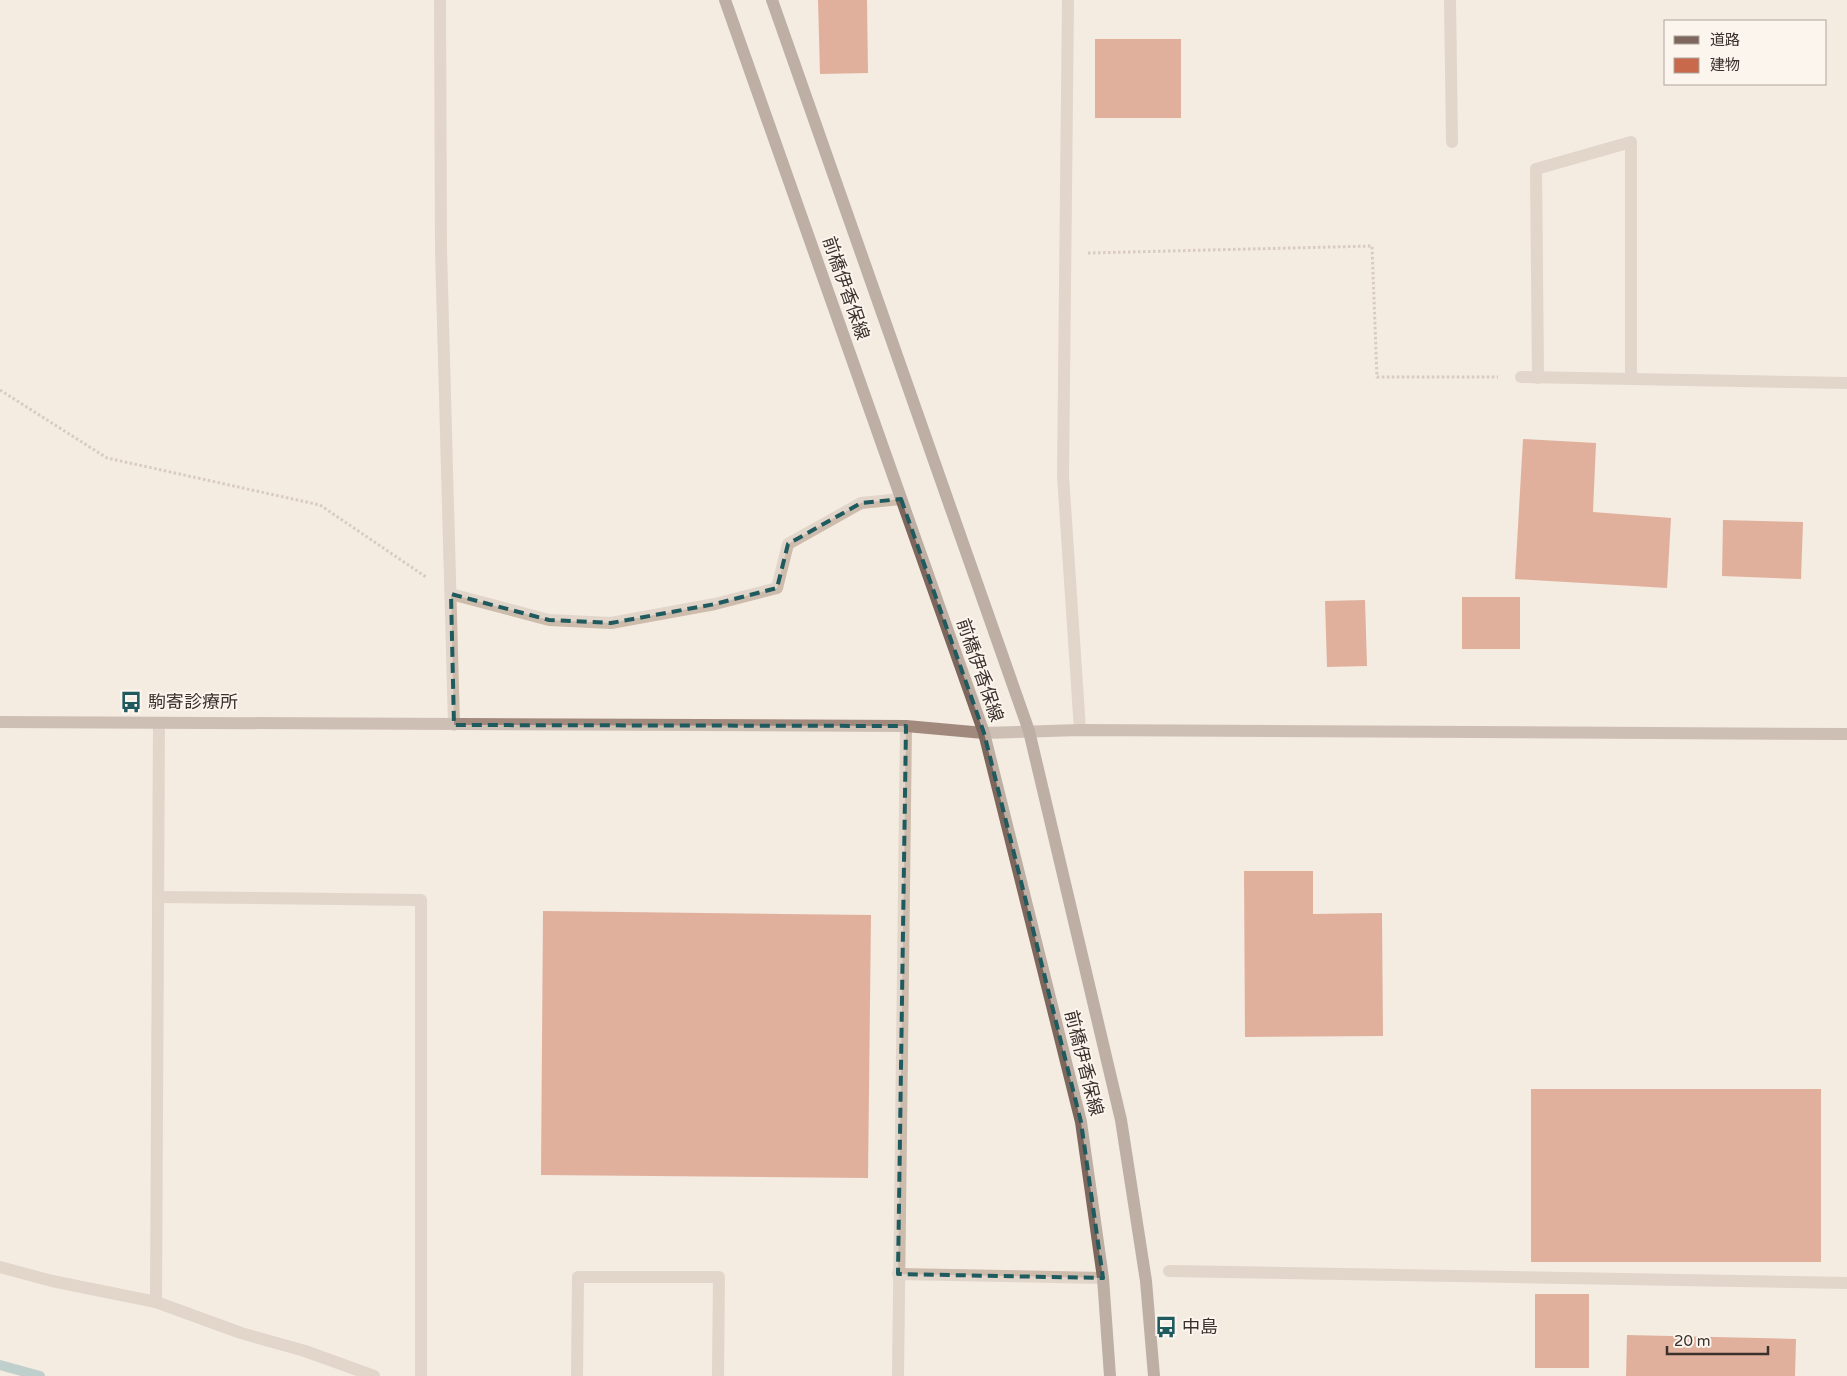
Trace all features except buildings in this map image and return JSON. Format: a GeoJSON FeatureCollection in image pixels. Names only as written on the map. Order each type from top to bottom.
{"type":"FeatureCollection","features":[{"type":"Feature","properties":{"kind":"main road","name":"前橋伊香保線"},"geometry":{"type":"LineString","coordinates":[[725,0],[984,732],[1081,1122],[1103,1278],[1110,1376]]}},
{"type":"Feature","properties":{"kind":"main road","name":"前橋伊香保線"},"geometry":{"type":"LineString","coordinates":[[772,0],[1028,731],[1121,1120],[1146,1281],[1154,1376]]}},
{"type":"Feature","properties":{"kind":"street"},"geometry":{"type":"LineString","coordinates":[[440,0],[441,250],[454,725]]}},
{"type":"Feature","properties":{"kind":"street"},"geometry":{"type":"LineString","coordinates":[[1068,0],[1064,476],[1080,730]]}},
{"type":"Feature","properties":{"kind":"street"},"geometry":{"type":"LineString","coordinates":[[1450,0],[1452,142]]}},
{"type":"Feature","properties":{"kind":"street"},"geometry":{"type":"LineString","coordinates":[[1538,378],[1536,169],[1631,142],[1631,379]]}},
{"type":"Feature","properties":{"kind":"street"},"geometry":{"type":"LineString","coordinates":[[1521,377],[1847,383]]}},
{"type":"Feature","properties":{"kind":"street"},"geometry":{"type":"LineString","coordinates":[[451,594],[549,620],[612,623],[715,604],[777,588],[788,544],[861,503],[902,499]]}},
{"type":"Feature","properties":{"kind":"street"},"geometry":{"type":"LineString","coordinates":[[0,722],[906,726],[984,732],[1080,730],[1847,734]]}},
{"type":"Feature","properties":{"kind":"street"},"geometry":{"type":"LineString","coordinates":[[156,1302],[158,723]]}},
{"type":"Feature","properties":{"kind":"street"},"geometry":{"type":"LineString","coordinates":[[898,1376],[906,726]]}},
{"type":"Feature","properties":{"kind":"street"},"geometry":{"type":"LineString","coordinates":[[158,896],[421,900],[421,1376]]}},
{"type":"Feature","properties":{"kind":"street"},"geometry":{"type":"LineString","coordinates":[[0,1267],[52,1281],[156,1302],[241,1333],[305,1351],[374,1376]]}},
{"type":"Feature","properties":{"kind":"street"},"geometry":{"type":"LineString","coordinates":[[1169,1271],[1847,1283]]}},
{"type":"Feature","properties":{"kind":"street"},"geometry":{"type":"LineString","coordinates":[[898,1274],[1103,1278]]}},
{"type":"Feature","properties":{"kind":"street"},"geometry":{"type":"LineString","coordinates":[[577,1376],[578,1277],[719,1277],[718,1376]]}},
{"type":"Feature","properties":{"kind":"path"},"geometry":{"type":"LineString","coordinates":[[1065,254],[1372,246],[1377,377],[1521,377]]}},
{"type":"Feature","properties":{"kind":"path"},"geometry":{"type":"LineString","coordinates":[[0,390],[107,458],[320,505],[451,594]]}},
{"type":"Feature","properties":{"kind":"highlighted area"},"geometry":{"type":"Polygon","coordinates":[[[901,499],[984,733],[1081,1122],[1103,1278],[898,1274],[906,726],[454,725],[451,594],[549,620],[611,623],[715,604],[777,588],[788,544],[861,503],[901,499]]]}},
{"type":"Feature","properties":{"kind":"waterway"},"geometry":{"type":"LineString","coordinates":[[0,1365],[40,1376]]}},
{"type":"Feature","properties":{"kind":"place","name":"駒寄診療所"},"geometry":{"type":"Point","coordinates":[131,702]}},
{"type":"Feature","properties":{"kind":"place","name":"中島"},"geometry":{"type":"Point","coordinates":[1166,1327]}}]}
